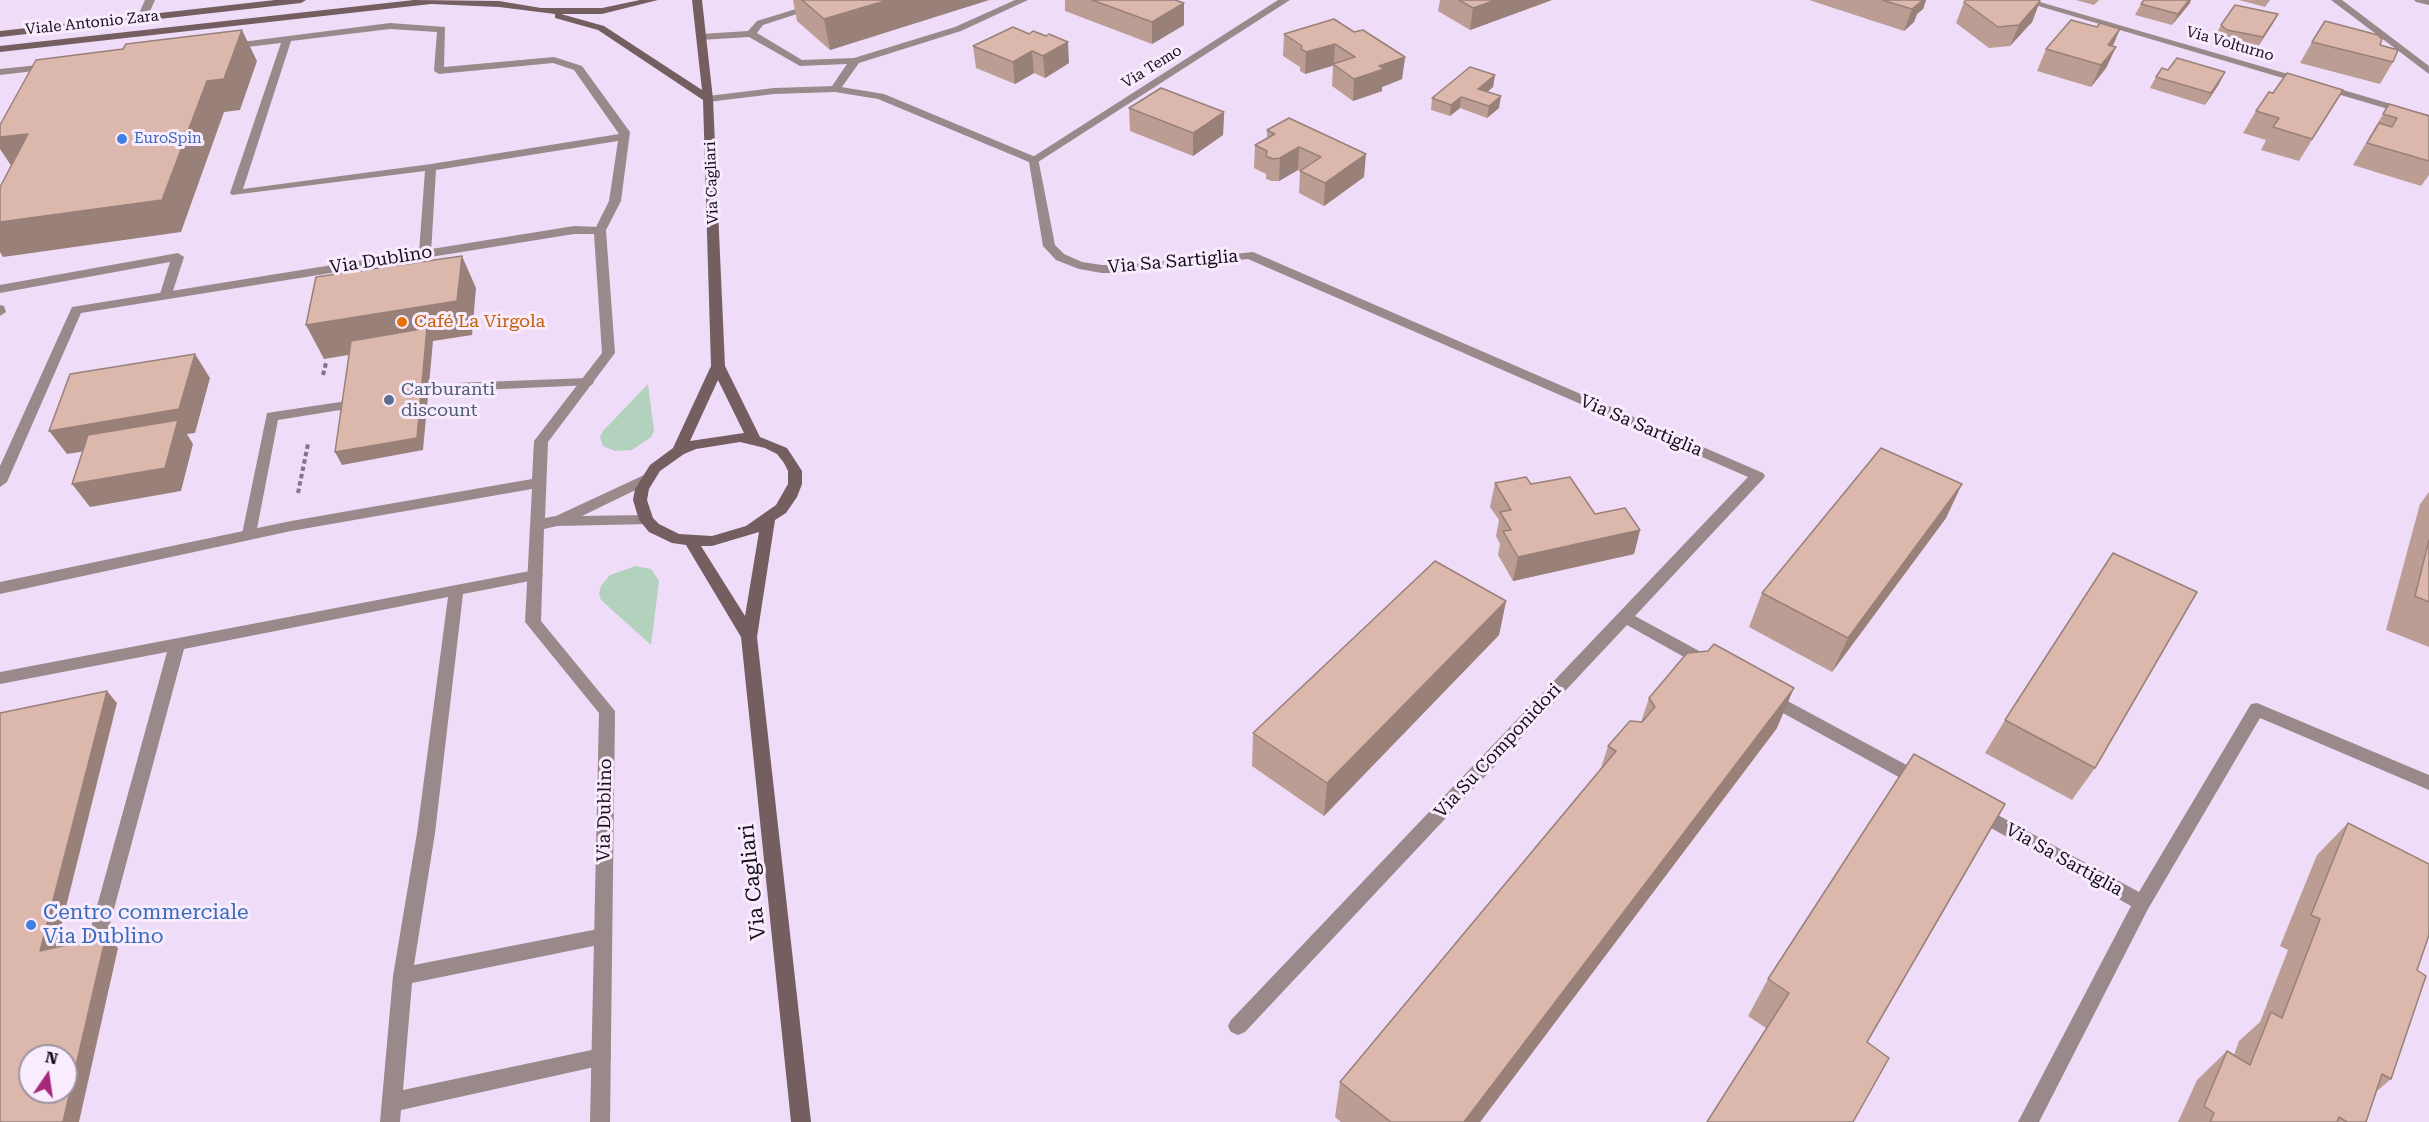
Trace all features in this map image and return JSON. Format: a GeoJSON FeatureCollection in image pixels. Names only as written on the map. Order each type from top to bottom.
{"type":"FeatureCollection","features":[{"type":"Feature","properties":{"kind":"main road","name":"Viale Antonio Zara"},"geometry":{"type":"LineString","coordinates":[[0,34],[302,0]]}},
{"type":"Feature","properties":{"kind":"main road","name":"Viale Antonio Zara"},"geometry":{"type":"LineString","coordinates":[[0,49],[431,1],[499,4],[541,11],[602,11],[653,0]]}},
{"type":"Feature","properties":{"kind":"main road","name":"Via Cagliari"},"geometry":{"type":"LineString","coordinates":[[697,0],[708,99],[718,366],[754,439]]}},
{"type":"Feature","properties":{"kind":"main road"},"geometry":{"type":"LineString","coordinates":[[541,11],[601,28],[708,99]]}},
{"type":"Feature","properties":{"kind":"main road","name":"Via Cagliari"},"geometry":{"type":"LineString","coordinates":[[679,451],[718,366]]}},
{"type":"Feature","properties":{"kind":"main road","name":"Via Cagliari"},"geometry":{"type":"LineString","coordinates":[[646,520],[665,534],[692,541],[731,537],[768,521],[790,497],[795,471],[782,451],[754,439],[724,438],[679,451],[655,468],[647,479]]}},
{"type":"Feature","properties":{"kind":"main road"},"geometry":{"type":"LineString","coordinates":[[646,520],[640,500],[647,479]]}},
{"type":"Feature","properties":{"kind":"main road","name":"Via Cagliari"},"geometry":{"type":"LineString","coordinates":[[768,521],[749,637],[801,1122]]}},
{"type":"Feature","properties":{"kind":"main road","name":"Via Cagliari"},"geometry":{"type":"LineString","coordinates":[[692,541],[749,637]]}},
{"type":"Feature","properties":{"kind":"street"},"geometry":{"type":"LineString","coordinates":[[142,18],[150,0]]}},
{"type":"Feature","properties":{"kind":"street"},"geometry":{"type":"LineString","coordinates":[[751,34],[760,23],[835,0]]}},
{"type":"Feature","properties":{"kind":"street"},"geometry":{"type":"LineString","coordinates":[[701,37],[751,34],[800,63],[855,61],[958,29],[1023,0]]}},
{"type":"Feature","properties":{"kind":"street","name":"Via Temo"},"geometry":{"type":"LineString","coordinates":[[1035,160],[1285,0]]}},
{"type":"Feature","properties":{"kind":"street","name":"Via Volturno"},"geometry":{"type":"LineString","coordinates":[[2023,0],[2429,118]]}},
{"type":"Feature","properties":{"kind":"street"},"geometry":{"type":"LineString","coordinates":[[2336,0],[2429,71]]}},
{"type":"Feature","properties":{"kind":"street"},"geometry":{"type":"LineString","coordinates":[[2419,0],[2429,3]]}},
{"type":"Feature","properties":{"kind":"street"},"geometry":{"type":"LineString","coordinates":[[215,48],[390,26],[442,28],[439,71],[554,60],[578,68],[624,132],[615,201],[600,231]]}},
{"type":"Feature","properties":{"kind":"street"},"geometry":{"type":"LineString","coordinates":[[287,39],[236,193],[431,167],[624,137]]}},
{"type":"Feature","properties":{"kind":"street"},"geometry":{"type":"LineString","coordinates":[[835,89],[855,61]]}},
{"type":"Feature","properties":{"kind":"street"},"geometry":{"type":"LineString","coordinates":[[0,72],[61,66]]}},
{"type":"Feature","properties":{"kind":"street"},"geometry":{"type":"LineString","coordinates":[[708,99],[774,91],[835,89],[880,96],[1035,160]]}},
{"type":"Feature","properties":{"kind":"street","name":"Via Sa Sartiglia"},"geometry":{"type":"LineString","coordinates":[[1035,160],[1049,246],[1060,257],[1079,265],[1102,269],[1126,269],[1249,255],[1758,476]]}},
{"type":"Feature","properties":{"kind":"street"},"geometry":{"type":"LineString","coordinates":[[425,253],[431,167]]}},
{"type":"Feature","properties":{"kind":"street","name":"Via Dublino"},"geometry":{"type":"LineString","coordinates":[[0,482],[76,310],[574,230],[600,231],[609,353],[541,441],[533,622],[607,711],[600,1122]]}},
{"type":"Feature","properties":{"kind":"street"},"geometry":{"type":"LineString","coordinates":[[0,289],[178,257],[166,294]]}},
{"type":"Feature","properties":{"kind":"street"},"geometry":{"type":"LineString","coordinates":[[398,397],[456,387],[587,382]]}},
{"type":"Feature","properties":{"kind":"street"},"geometry":{"type":"LineString","coordinates":[[249,534],[272,416],[374,401]]}},
{"type":"Feature","properties":{"kind":"street","name":"Via Su Componidori"},"geometry":{"type":"LineString","coordinates":[[1238,1026],[1758,476]]}},
{"type":"Feature","properties":{"kind":"street"},"geometry":{"type":"LineString","coordinates":[[557,521],[647,479]]}},
{"type":"Feature","properties":{"kind":"street"},"geometry":{"type":"LineString","coordinates":[[0,588],[249,534],[539,483]]}},
{"type":"Feature","properties":{"kind":"street"},"geometry":{"type":"LineString","coordinates":[[537,525],[557,521],[646,520]]}},
{"type":"Feature","properties":{"kind":"street"},"geometry":{"type":"LineString","coordinates":[[0,678],[535,575]]}},
{"type":"Feature","properties":{"kind":"street"},"geometry":{"type":"LineString","coordinates":[[456,591],[426,834],[403,976],[391,1112],[601,1057]]}},
{"type":"Feature","properties":{"kind":"street"},"geometry":{"type":"LineString","coordinates":[[1625,617],[1718,668]]}},
{"type":"Feature","properties":{"kind":"street"},"geometry":{"type":"LineString","coordinates":[[87,976],[177,644]]}},
{"type":"Feature","properties":{"kind":"street"},"geometry":{"type":"LineString","coordinates":[[1759,691],[1935,789]]}},
{"type":"Feature","properties":{"kind":"street","name":"Via Sa Sartiglia"},"geometry":{"type":"LineString","coordinates":[[1966,806],[2142,903],[2257,709],[2429,783]]}},
{"type":"Feature","properties":{"kind":"street"},"geometry":{"type":"LineString","coordinates":[[2028,1122],[2142,903]]}},
{"type":"Feature","properties":{"kind":"street"},"geometry":{"type":"LineString","coordinates":[[403,976],[603,936]]}},
{"type":"Feature","properties":{"kind":"green space"},"geometry":{"type":"Polygon","coordinates":[[[648,384],[654,431],[651,437],[632,450],[615,451],[603,446],[600,437],[603,431],[648,384]]]}},
{"type":"Feature","properties":{"kind":"green space"},"geometry":{"type":"Polygon","coordinates":[[[636,566],[651,569],[659,581],[651,645],[601,600],[599,594],[601,586],[610,575],[636,566]]]}},
{"type":"Feature","properties":{"kind":"building"},"geometry":{"type":"Polygon","coordinates":[[[802,0],[888,0],[824,19],[802,0]]]}},
{"type":"Feature","properties":{"kind":"building"},"geometry":{"type":"Polygon","coordinates":[[[1092,0],[1175,0],[1184,3],[1152,22],[1092,0]]]}},
{"type":"Feature","properties":{"kind":"building"},"geometry":{"type":"Polygon","coordinates":[[[1459,0],[1496,0],[1473,8],[1459,0]]]}},
{"type":"Feature","properties":{"kind":"building"},"geometry":{"type":"Polygon","coordinates":[[[1882,0],[1921,0],[1922,1],[1912,9],[1882,0]]]}},
{"type":"Feature","properties":{"kind":"building"},"geometry":{"type":"Polygon","coordinates":[[[1966,0],[2040,1],[2019,25],[1998,27],[1964,2],[1966,0]]]}},
{"type":"Feature","properties":{"kind":"building"},"geometry":{"type":"Polygon","coordinates":[[[2144,0],[2189,0],[2178,14],[2141,4],[2144,0]]]}},
{"type":"Feature","properties":{"kind":"building"},"geometry":{"type":"Polygon","coordinates":[[[2235,5],[2278,14],[2263,37],[2227,30],[2221,25],[2235,5]]]}},
{"type":"Feature","properties":{"kind":"building"},"geometry":{"type":"Polygon","coordinates":[[[1334,19],[1354,32],[1363,30],[1405,57],[1379,66],[1384,69],[1354,79],[1333,64],[1355,57],[1335,44],[1306,52],[1301,49],[1302,46],[1284,34],[1334,19]]]}},
{"type":"Feature","properties":{"kind":"building"},"geometry":{"type":"Polygon","coordinates":[[[2071,20],[2097,27],[2100,23],[2120,29],[2108,45],[2116,47],[2101,65],[2046,49],[2071,20]]]}},
{"type":"Feature","properties":{"kind":"building"},"geometry":{"type":"Polygon","coordinates":[[[2325,21],[2378,35],[2382,39],[2380,45],[2398,50],[2393,62],[2312,42],[2325,21]]]}},
{"type":"Feature","properties":{"kind":"building"},"geometry":{"type":"Polygon","coordinates":[[[1013,27],[1029,34],[1033,31],[1046,36],[1049,34],[1068,42],[1043,56],[1032,51],[1013,62],[973,46],[1013,27]]]}},
{"type":"Feature","properties":{"kind":"building","name":"EuroSpin"},"geometry":{"type":"Polygon","coordinates":[[[242,30],[224,79],[207,81],[162,200],[0,222],[0,187],[28,134],[0,137],[0,125],[36,60],[123,49],[126,44],[242,30]]]}},
{"type":"Feature","properties":{"kind":"building"},"geometry":{"type":"Polygon","coordinates":[[[2177,58],[2225,72],[2211,93],[2156,77],[2162,68],[2168,70],[2177,58]]]}},
{"type":"Feature","properties":{"kind":"building"},"geometry":{"type":"Polygon","coordinates":[[[1470,67],[1495,75],[1478,89],[1501,96],[1489,106],[1461,97],[1451,105],[1432,98],[1470,67]]]}},
{"type":"Feature","properties":{"kind":"building"},"geometry":{"type":"Polygon","coordinates":[[[2287,73],[2343,90],[2312,139],[2273,127],[2279,118],[2256,111],[2269,92],[2273,93],[2287,73]]]}},
{"type":"Feature","properties":{"kind":"building"},"geometry":{"type":"Polygon","coordinates":[[[1161,88],[1224,112],[1193,133],[1129,108],[1161,88]]]}},
{"type":"Feature","properties":{"kind":"building"},"geometry":{"type":"Polygon","coordinates":[[[2389,104],[2429,116],[2429,161],[2367,143],[2379,123],[2392,127],[2397,118],[2383,114],[2389,104]]]}},
{"type":"Feature","properties":{"kind":"building"},"geometry":{"type":"Polygon","coordinates":[[[1289,118],[1366,154],[1325,183],[1300,171],[1321,157],[1299,147],[1280,158],[1273,159],[1266,156],[1267,151],[1255,145],[1275,134],[1267,130],[1289,118]]]}},
{"type":"Feature","properties":{"kind":"building"},"geometry":{"type":"Polygon","coordinates":[[[462,256],[457,301],[306,325],[316,277],[462,256]]]}},
{"type":"Feature","properties":{"kind":"building"},"geometry":{"type":"Polygon","coordinates":[[[427,328],[417,438],[335,452],[351,341],[427,328]]]}},
{"type":"Feature","properties":{"kind":"building"},"geometry":{"type":"Polygon","coordinates":[[[195,354],[179,409],[49,431],[70,374],[195,354]]]}},
{"type":"Feature","properties":{"kind":"building"},"geometry":{"type":"Polygon","coordinates":[[[178,420],[165,468],[72,484],[88,435],[178,420]]]}},
{"type":"Feature","properties":{"kind":"building"},"geometry":{"type":"Polygon","coordinates":[[[1881,448],[1962,484],[1848,638],[1762,593],[1881,448]]]}},
{"type":"Feature","properties":{"kind":"building"},"geometry":{"type":"Polygon","coordinates":[[[1526,477],[1531,484],[1570,477],[1595,514],[1625,508],[1640,530],[1518,557],[1503,531],[1511,530],[1500,512],[1511,510],[1495,483],[1526,477]]]}},
{"type":"Feature","properties":{"kind":"building"},"geometry":{"type":"Polygon","coordinates":[[[2429,540],[2429,602],[2415,596],[2429,540]]]}},
{"type":"Feature","properties":{"kind":"building"},"geometry":{"type":"Polygon","coordinates":[[[2113,553],[2197,592],[2095,768],[2005,720],[2113,553]]]}},
{"type":"Feature","properties":{"kind":"building"},"geometry":{"type":"Polygon","coordinates":[[[1435,561],[1506,601],[1327,783],[1253,733],[1435,561]]]}},
{"type":"Feature","properties":{"kind":"building"},"geometry":{"type":"Polygon","coordinates":[[[1714,644],[1794,688],[1464,1122],[1391,1122],[1340,1082],[1616,751],[1608,746],[1630,721],[1642,722],[1655,707],[1649,698],[1687,653],[1708,651],[1714,644]]]}},
{"type":"Feature","properties":{"kind":"building","name":"Centro commerciale Via Dublino"},"geometry":{"type":"Polygon","coordinates":[[[107,691],[40,951],[106,936],[78,1057],[78,1044],[18,1044],[18,1104],[67,1104],[63,1122],[0,1122],[0,713],[107,691]]]}},
{"type":"Feature","properties":{"kind":"building"},"geometry":{"type":"Polygon","coordinates":[[[1914,754],[2005,804],[1867,1042],[1889,1058],[1853,1122],[1707,1122],[1789,993],[1768,979],[1914,754]]]}},
{"type":"Feature","properties":{"kind":"building"},"geometry":{"type":"Polygon","coordinates":[[[2348,823],[2429,864],[2429,935],[2417,970],[2426,976],[2391,1079],[2382,1074],[2366,1122],[2347,1122],[2339,1117],[2337,1122],[2210,1122],[2214,1113],[2204,1106],[2227,1051],[2250,1065],[2271,1012],[2282,1018],[2320,919],[2311,915],[2348,823]]]}},
{"type":"Feature","properties":{"kind":"place","name":"EuroSpin"},"geometry":{"type":"Point","coordinates":[122,139]}},
{"type":"Feature","properties":{"kind":"place","name":"Café La Virgola"},"geometry":{"type":"Point","coordinates":[402,322]}},
{"type":"Feature","properties":{"kind":"place","name":"Carburanti discount"},"geometry":{"type":"Point","coordinates":[389,400]}},
{"type":"Feature","properties":{"kind":"place","name":"Centro commerciale Via Dublino"},"geometry":{"type":"Point","coordinates":[31,925]}}]}
